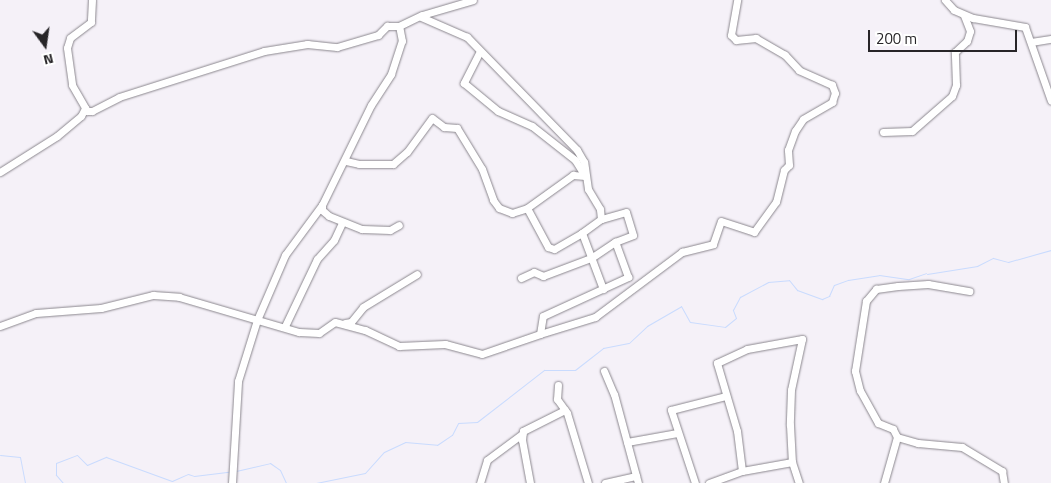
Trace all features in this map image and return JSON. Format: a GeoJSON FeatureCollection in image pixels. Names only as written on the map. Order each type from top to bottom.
{"type":"FeatureCollection","features":[{"type":"Feature","properties":{"kind":"street"},"geometry":{"type":"LineString","coordinates":[[92,0],[90,22],[68,43],[72,85],[84,108],[92,111],[119,97],[264,51],[307,44],[333,48],[378,35],[387,26],[398,26],[421,16],[468,1]]}},
{"type":"Feature","properties":{"kind":"street"},"geometry":{"type":"LineString","coordinates":[[0,326],[36,313],[100,308],[142,296],[180,297],[257,320],[315,334],[335,322],[365,330],[399,346],[445,344],[476,354],[595,317],[682,252],[713,244],[721,222],[754,232],[776,202],[784,170],[789,165],[788,150],[795,131],[803,119],[832,102],[835,93],[832,85],[799,70],[785,55],[756,38],[736,40],[731,35],[738,0]]}},
{"type":"Feature","properties":{"kind":"street"},"geometry":{"type":"LineString","coordinates":[[944,0],[964,15],[998,25],[1025,27],[1051,101]]}},
{"type":"Feature","properties":{"kind":"street"},"geometry":{"type":"LineString","coordinates":[[883,132],[912,131],[952,96],[956,85],[954,52],[967,41],[970,31],[964,15]]}},
{"type":"Feature","properties":{"kind":"street"},"geometry":{"type":"LineString","coordinates":[[421,16],[459,32],[578,150],[584,162],[585,176],[591,195],[600,209],[601,219]]}},
{"type":"Feature","properties":{"kind":"street"},"geometry":{"type":"LineString","coordinates":[[232,483],[238,381],[257,320],[285,255],[322,205],[346,160],[371,105],[391,74],[402,41],[398,26]]}},
{"type":"Feature","properties":{"kind":"street"},"geometry":{"type":"LineString","coordinates":[[1031,42],[1051,39]]}},
{"type":"Feature","properties":{"kind":"street"},"geometry":{"type":"LineString","coordinates":[[480,51],[464,83],[498,110],[532,126],[575,160],[585,176]]}},
{"type":"Feature","properties":{"kind":"street"},"geometry":{"type":"LineString","coordinates":[[0,172],[57,136],[81,116],[84,108]]}},
{"type":"Feature","properties":{"kind":"street"},"geometry":{"type":"LineString","coordinates":[[346,160],[359,164],[393,164],[407,152],[432,118],[444,127],[457,128],[482,170],[493,200],[499,208],[512,214],[527,208],[573,175],[585,176]]}},
{"type":"Feature","properties":{"kind":"street"},"geometry":{"type":"LineString","coordinates":[[322,205],[322,210],[342,223],[372,230],[390,230],[399,225]]}},
{"type":"Feature","properties":{"kind":"street"},"geometry":{"type":"LineString","coordinates":[[521,278],[534,272],[543,276],[591,258],[615,242],[633,235],[626,212],[601,219],[582,233],[554,249],[548,247],[527,208]]}},
{"type":"Feature","properties":{"kind":"street"},"geometry":{"type":"LineString","coordinates":[[285,326],[317,259],[334,240],[342,223]]}},
{"type":"Feature","properties":{"kind":"street"},"geometry":{"type":"LineString","coordinates":[[582,233],[603,289]]}},
{"type":"Feature","properties":{"kind":"street"},"geometry":{"type":"LineString","coordinates":[[540,334],[542,316],[628,277],[615,242]]}},
{"type":"Feature","properties":{"kind":"street"},"geometry":{"type":"LineString","coordinates":[[341,324],[351,322],[357,311],[417,274]]}},
{"type":"Feature","properties":{"kind":"street"},"geometry":{"type":"LineString","coordinates":[[884,483],[897,437],[893,429],[878,423],[860,391],[855,371],[866,301],[876,289],[898,286],[928,284],[969,291]]}},
{"type":"Feature","properties":{"kind":"street"},"geometry":{"type":"LineString","coordinates":[[742,471],[737,431],[717,363],[747,349],[802,339],[791,390],[792,462],[799,483]]}},
{"type":"Feature","properties":{"kind":"street"},"geometry":{"type":"LineString","coordinates":[[604,371],[614,394],[637,479],[606,483]]}},
{"type":"Feature","properties":{"kind":"street"},"geometry":{"type":"LineString","coordinates":[[558,385],[557,399],[565,410],[588,483]]}},
{"type":"Feature","properties":{"kind":"street"},"geometry":{"type":"LineString","coordinates":[[695,483],[671,410],[726,396]]}},
{"type":"Feature","properties":{"kind":"street"},"geometry":{"type":"LineString","coordinates":[[480,483],[487,460],[522,434],[565,410]]}},
{"type":"Feature","properties":{"kind":"street"},"geometry":{"type":"LineString","coordinates":[[627,442],[677,432]]}},
{"type":"Feature","properties":{"kind":"street"},"geometry":{"type":"LineString","coordinates":[[522,434],[530,483]]}},
{"type":"Feature","properties":{"kind":"street"},"geometry":{"type":"LineString","coordinates":[[897,437],[918,443],[962,447],[1002,472],[1004,483]]}},
{"type":"Feature","properties":{"kind":"street"},"geometry":{"type":"LineString","coordinates":[[709,483],[742,471],[792,462]]}},
{"type":"Feature","properties":{"kind":"waterway"},"geometry":{"type":"LineString","coordinates":[[927,274],[977,266],[993,258],[1008,262],[1051,250]]}},
{"type":"Feature","properties":{"kind":"waterway"},"geometry":{"type":"LineString","coordinates":[[316,483],[365,473],[384,452],[405,442],[437,445],[452,435],[458,423],[477,422],[544,370],[575,370],[603,348],[629,343],[647,326],[681,306],[690,322],[725,327],[736,318],[733,310],[740,297],[768,282],[789,280],[797,290],[822,299],[829,296],[834,285],[848,280],[879,275],[909,279],[926,273]]}},
{"type":"Feature","properties":{"kind":"waterway"},"geometry":{"type":"LineString","coordinates":[[0,455],[20,457],[25,483]]}},
{"type":"Feature","properties":{"kind":"waterway"},"geometry":{"type":"LineString","coordinates":[[63,483],[56,475],[56,463],[77,455],[87,465],[106,457],[172,481],[188,474],[194,476],[229,472]]}},
{"type":"Feature","properties":{"kind":"waterway"},"geometry":{"type":"LineString","coordinates":[[236,471],[270,463],[280,470],[286,483]]}}]}
